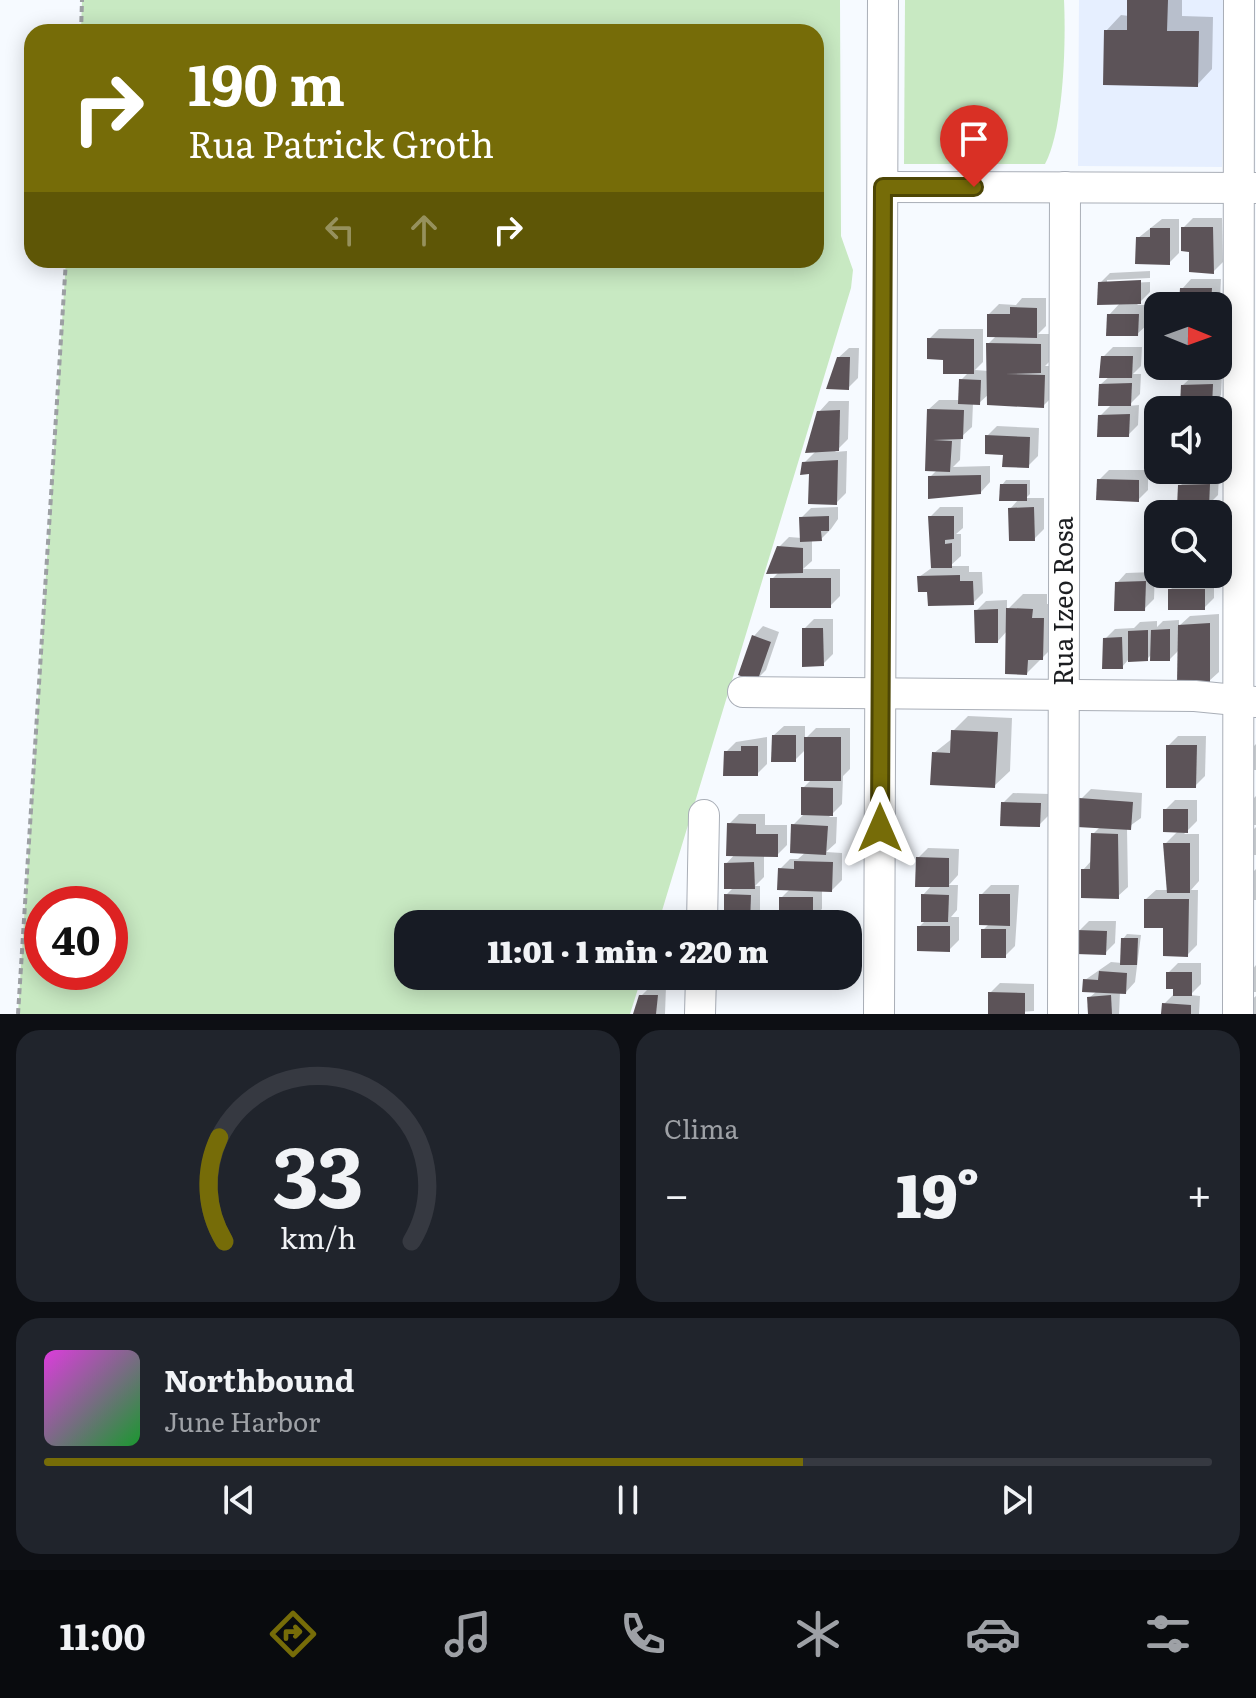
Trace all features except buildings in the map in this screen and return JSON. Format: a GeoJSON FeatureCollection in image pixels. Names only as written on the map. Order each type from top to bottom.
{"type":"FeatureCollection","features":[{"type":"Feature","properties":{"kind":"street"},"geometry":{"type":"LineString","coordinates":[[879,1014],[883,0]]}},
{"type":"Feature","properties":{"kind":"street"},"geometry":{"type":"LineString","coordinates":[[1238,1014],[1248,702],[1248,188],[1239,0]]}},
{"type":"Feature","properties":{"kind":"street"},"geometry":{"type":"LineString","coordinates":[[883,187],[1248,188]]}},
{"type":"Feature","properties":{"kind":"street","name":"Rua Izeo Rosa"},"geometry":{"type":"LineString","coordinates":[[1063,1014],[1065,187]]}},
{"type":"Feature","properties":{"kind":"street"},"geometry":{"type":"LineString","coordinates":[[743,692],[1195,696],[1248,702]]}},
{"type":"Feature","properties":{"kind":"street"},"geometry":{"type":"LineString","coordinates":[[702,910],[704,815]]}},
{"type":"Feature","properties":{"kind":"street"},"geometry":{"type":"LineString","coordinates":[[700,1014],[701,990]]}},
{"type":"Feature","properties":{"kind":"path"},"geometry":{"type":"LineString","coordinates":[[81,24],[82,0]]}},
{"type":"Feature","properties":{"kind":"path"},"geometry":{"type":"LineString","coordinates":[[18,1014],[65,268]]}},
{"type":"Feature","properties":{"kind":"shaded area"},"geometry":{"type":"Polygon","coordinates":[[[1079,0],[1224,0],[1222,167],[1078,166],[1079,0]]]}},
{"type":"Feature","properties":{"kind":"green space"},"geometry":{"type":"Polygon","coordinates":[[[82,0],[840,0],[841,236],[853,270],[851,288],[662,910],[394,910],[394,990],[638,990],[630,1014],[18,1014],[24,920],[24,990],[128,990],[128,886],[26,886],[65,268],[824,268],[824,24],[81,24],[82,0]]]}},
{"type":"Feature","properties":{"kind":"green space"},"geometry":{"type":"Polygon","coordinates":[[[905,0],[1064,0],[1065,38],[1060,107],[1045,164],[904,164],[905,0]]]}},
{"type":"Feature","properties":{"kind":"route"},"geometry":{"type":"LineString","coordinates":[[880,828],[883,187],[974,187]]}}]}
